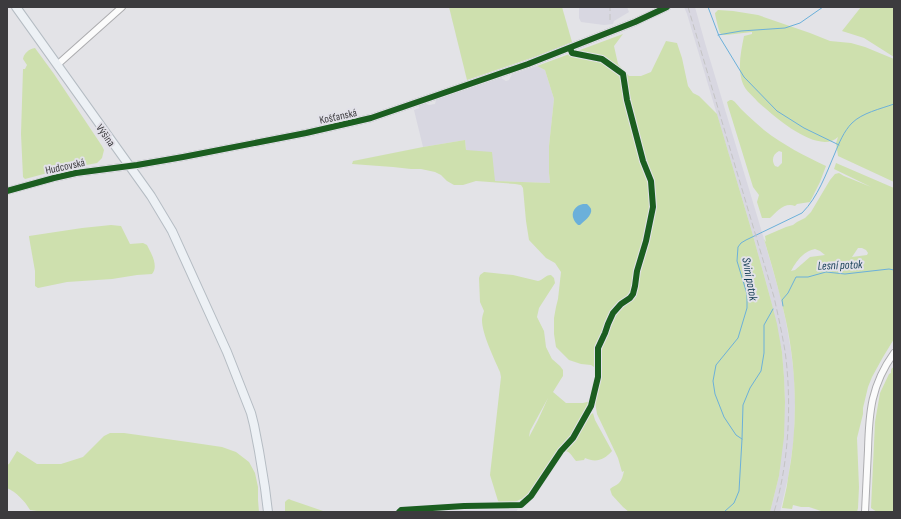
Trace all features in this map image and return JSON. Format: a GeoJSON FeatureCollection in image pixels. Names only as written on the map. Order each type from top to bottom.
{"type":"FeatureCollection","features":[{"type":"Feature","properties":{"kind":"main road","name":"Výšina"},"geometry":{"type":"LineString","coordinates":[[16,7],[156,204],[175,238],[227,352],[253,419],[268,512]]}},
{"type":"Feature","properties":{"kind":"street"},"geometry":{"type":"LineString","coordinates":[[57,66],[122,7]]}},
{"type":"Feature","properties":{"kind":"street","name":"Košťanská"},"geometry":{"type":"LineString","coordinates":[[129,166],[183,157],[363,120],[389,113],[544,59],[642,20],[666,7]]}},
{"type":"Feature","properties":{"kind":"street","name":"Hudcovská"},"geometry":{"type":"LineString","coordinates":[[7,191],[71,174],[129,166]]}},
{"type":"Feature","properties":{"kind":"street"},"geometry":{"type":"LineString","coordinates":[[865,512],[869,423],[872,402],[880,375],[894,353]]}},
{"type":"Feature","properties":{"kind":"shaded area"},"geometry":{"type":"Polygon","coordinates":[[[579,7],[627,7],[629,12],[614,21],[613,24],[604,25],[581,22],[579,18],[579,7]]]}},
{"type":"Feature","properties":{"kind":"shaded area"},"geometry":{"type":"Polygon","coordinates":[[[684,7],[695,7],[761,229],[780,295],[786,322],[794,376],[794,438],[788,478],[780,512],[770,512],[779,476],[785,402],[782,352],[770,297],[752,232],[684,7]]]}},
{"type":"Feature","properties":{"kind":"shaded area"},"geometry":{"type":"Polygon","coordinates":[[[537,66],[545,70],[554,99],[549,146],[550,183],[494,181],[466,150],[465,140],[423,147],[414,110],[419,108],[418,105],[425,103],[429,105],[435,104],[436,100],[501,78],[506,81],[509,80],[512,74],[537,66]]]}},
{"type":"Feature","properties":{"kind":"shaded area"},"geometry":{"type":"Polygon","coordinates":[[[519,507],[516,512],[411,512],[476,508],[519,507]]]}},
{"type":"Feature","properties":{"kind":"green space"},"geometry":{"type":"Polygon","coordinates":[[[449,7],[562,7],[572,42],[537,56],[467,80],[449,7]]]}},
{"type":"Feature","properties":{"kind":"green space"},"geometry":{"type":"Polygon","coordinates":[[[861,7],[894,7],[894,57],[864,38],[842,31],[861,7]]]}},
{"type":"Feature","properties":{"kind":"green space"},"geometry":{"type":"Polygon","coordinates":[[[718,10],[758,15],[830,41],[851,43],[894,59],[894,182],[838,156],[836,143],[838,137],[829,141],[819,141],[808,138],[784,124],[757,101],[744,87],[740,72],[740,60],[744,36],[752,34],[752,32],[726,35],[720,33],[715,14],[718,10]]]}},
{"type":"Feature","properties":{"kind":"green space"},"geometry":{"type":"Polygon","coordinates":[[[623,34],[614,46],[618,64],[629,76],[641,76],[651,72],[666,41],[677,43],[688,86],[693,93],[699,96],[717,114],[770,297],[782,352],[785,402],[784,437],[779,476],[770,512],[629,512],[612,495],[610,489],[620,482],[624,471],[622,472],[618,458],[597,414],[595,402],[599,386],[597,369],[591,365],[581,364],[569,360],[556,347],[554,318],[561,272],[555,263],[546,258],[529,240],[523,188],[521,185],[476,181],[463,185],[454,185],[435,172],[421,169],[352,164],[353,161],[465,140],[466,150],[492,152],[495,181],[550,183],[549,146],[554,99],[545,70],[537,66],[623,34]]]}},
{"type":"Feature","properties":{"kind":"green space"},"geometry":{"type":"Polygon","coordinates":[[[35,48],[104,150],[102,158],[97,163],[55,171],[25,179],[23,177],[21,134],[23,69],[25,69],[27,65],[23,59],[27,52],[35,48]]]}},
{"type":"Feature","properties":{"kind":"green space"},"geometry":{"type":"Polygon","coordinates":[[[732,100],[736,103],[749,117],[779,141],[826,166],[810,202],[797,204],[795,206],[784,206],[770,218],[762,218],[757,202],[759,195],[753,187],[727,102],[732,100]],[[779,151],[774,155],[773,162],[775,166],[778,167],[782,163],[782,152],[779,151]]]}},
{"type":"Feature","properties":{"kind":"green space"},"geometry":{"type":"Polygon","coordinates":[[[836,163],[894,188],[894,339],[872,377],[863,408],[857,438],[859,487],[857,512],[824,512],[809,507],[793,505],[792,509],[782,508],[791,459],[795,419],[794,380],[790,340],[786,321],[779,290],[764,239],[766,242],[765,236],[793,225],[805,218],[811,212],[835,174],[839,173],[871,187],[834,169],[836,163]],[[858,248],[852,257],[867,255],[868,253],[866,250],[858,248]],[[815,249],[807,252],[801,257],[791,271],[795,270],[810,257],[825,255],[815,249]]]}},
{"type":"Feature","properties":{"kind":"green space"},"geometry":{"type":"Polygon","coordinates":[[[111,225],[121,226],[130,244],[143,243],[147,245],[155,263],[152,274],[112,279],[67,282],[38,288],[35,286],[35,271],[29,236],[111,225]]]}},
{"type":"Feature","properties":{"kind":"green space"},"geometry":{"type":"Polygon","coordinates":[[[484,272],[513,275],[538,281],[549,275],[554,278],[555,283],[539,308],[537,317],[544,331],[546,347],[552,359],[563,370],[563,376],[553,392],[566,403],[583,403],[591,401],[590,415],[593,413],[595,420],[612,451],[600,460],[589,460],[585,458],[584,460],[576,461],[568,452],[560,451],[524,501],[521,499],[515,502],[499,502],[490,475],[501,377],[486,339],[483,326],[482,319],[484,311],[480,302],[480,275],[484,272]],[[548,398],[530,431],[529,437],[548,398]]]}},
{"type":"Feature","properties":{"kind":"green space"},"geometry":{"type":"Polygon","coordinates":[[[894,367],[894,512],[877,512],[871,508],[875,422],[880,393],[889,374],[891,373],[891,370],[894,367]]]}},
{"type":"Feature","properties":{"kind":"green space"},"geometry":{"type":"Polygon","coordinates":[[[110,433],[124,433],[222,447],[236,452],[249,462],[255,473],[258,487],[259,512],[44,512],[30,510],[20,497],[7,488],[7,465],[17,451],[37,464],[61,464],[83,457],[104,436],[110,433]]]}},
{"type":"Feature","properties":{"kind":"green space"},"geometry":{"type":"Polygon","coordinates":[[[289,499],[326,512],[285,512],[285,502],[289,499]]]}},
{"type":"Feature","properties":{"kind":"water"},"geometry":{"type":"Polygon","coordinates":[[[587,204],[591,209],[591,214],[580,225],[578,225],[574,220],[573,212],[576,207],[587,204]]]}},
{"type":"Feature","properties":{"kind":"waterway"},"geometry":{"type":"LineString","coordinates":[[708,7],[719,36],[744,77],[777,111],[804,128],[839,145]]}},
{"type":"Feature","properties":{"kind":"waterway"},"geometry":{"type":"LineString","coordinates":[[718,35],[741,31],[785,28],[800,23],[823,7]]}},
{"type":"Feature","properties":{"kind":"waterway","name":"Sviní potok"},"geometry":{"type":"LineString","coordinates":[[742,439],[736,435],[724,417],[715,394],[713,381],[716,365],[738,338],[747,308],[747,294],[737,261],[738,247],[746,240],[802,213],[817,193],[840,141],[849,126],[866,114],[894,104]]}},
{"type":"Feature","properties":{"kind":"waterway","name":"Lesní potok"},"geometry":{"type":"LineString","coordinates":[[783,306],[782,300],[788,293],[796,277],[808,277],[826,272],[845,274],[889,269],[894,270]]}},
{"type":"Feature","properties":{"kind":"waterway","name":"Lesní potok"},"geometry":{"type":"LineString","coordinates":[[724,512],[734,503],[739,491],[743,405],[750,388],[761,371],[764,353],[764,325],[773,309]]}},
{"type":"Feature","properties":{"kind":"railway"},"geometry":{"type":"LineString","coordinates":[[610,7],[610,20]]}},
{"type":"Feature","properties":{"kind":"railway"},"geometry":{"type":"LineString","coordinates":[[688,7],[774,297],[785,351],[789,411],[788,432],[783,474],[774,512]]}},
{"type":"Feature","properties":{"kind":"cycle path"},"geometry":{"type":"LineString","coordinates":[[7,191],[76,173],[183,157],[306,133],[371,118],[528,64],[635,22],[667,7]]}},
{"type":"Feature","properties":{"kind":"cycle path"},"geometry":{"type":"LineString","coordinates":[[399,512],[401,510],[464,506],[521,505],[531,496],[561,451],[573,438],[591,406],[598,377],[598,348],[613,313],[633,294],[637,271],[646,241],[653,207],[651,181],[643,161],[627,100],[623,74],[602,59],[572,53],[570,48]]}}]}
